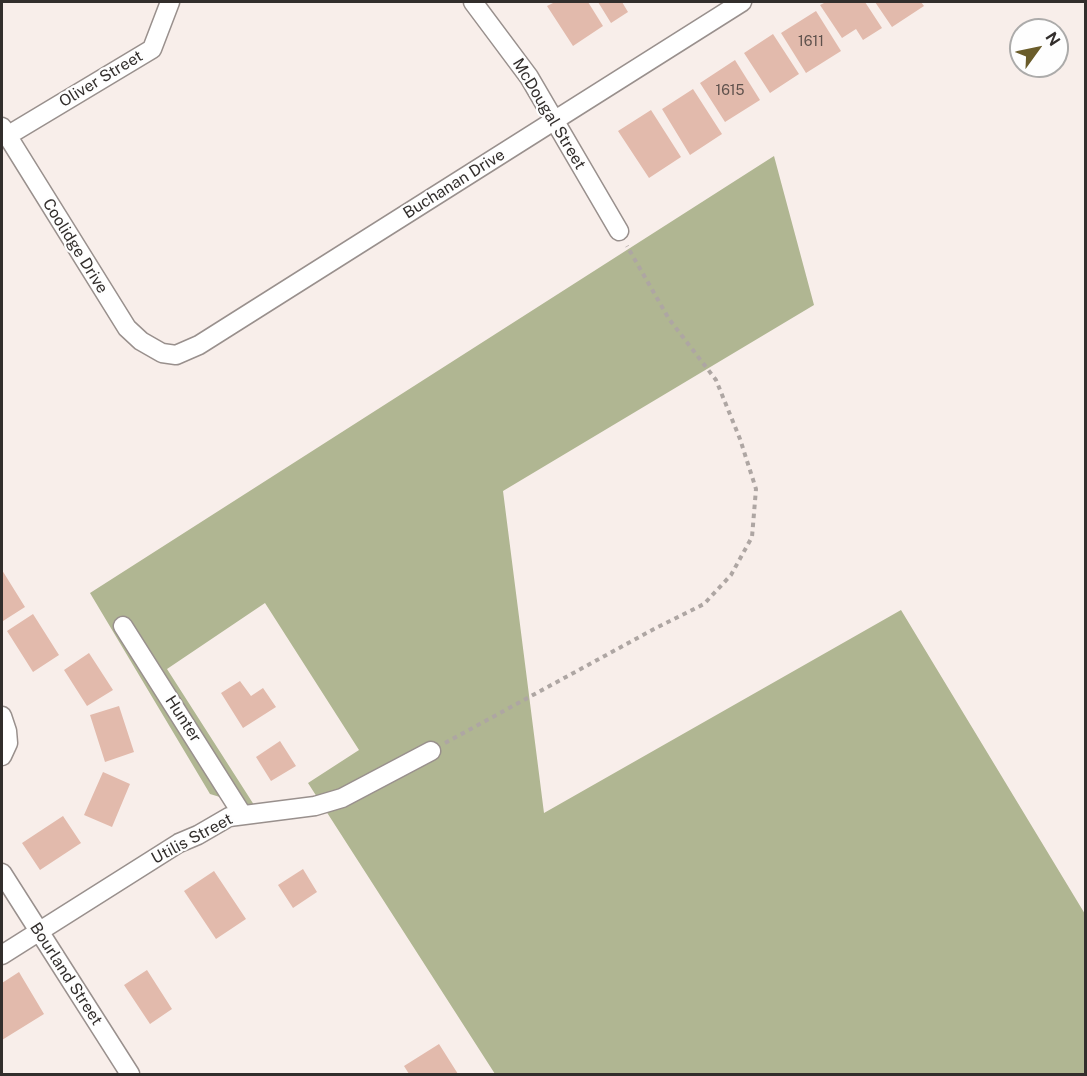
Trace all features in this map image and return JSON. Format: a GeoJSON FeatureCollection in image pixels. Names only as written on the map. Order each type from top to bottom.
{"type":"FeatureCollection","features":[{"type":"Feature","properties":{"kind":"street","name":"Oliver Street"},"geometry":{"type":"LineString","coordinates":[[4,131],[152,49],[170,2]]}},
{"type":"Feature","properties":{"kind":"street","name":"McDougal Street"},"geometry":{"type":"LineString","coordinates":[[472,2],[529,77],[619,231]]}},
{"type":"Feature","properties":{"kind":"street","name":"Buchanan Drive"},"geometry":{"type":"LineString","coordinates":[[162,353],[176,355],[199,345],[742,2]]}},
{"type":"Feature","properties":{"kind":"street","name":"Coolidge Drive"},"geometry":{"type":"LineString","coordinates":[[4,131],[126,328],[141,342],[162,353]]}},
{"type":"Feature","properties":{"kind":"street","name":"Hunter"},"geometry":{"type":"LineString","coordinates":[[123,626],[242,814]]}},
{"type":"Feature","properties":{"kind":"street"},"geometry":{"type":"LineString","coordinates":[[2,716],[8,731],[8,743],[2,756]]}},
{"type":"Feature","properties":{"kind":"street","name":"Utilis Street"},"geometry":{"type":"LineString","coordinates":[[2,955],[179,843],[229,817],[293,810],[342,798],[431,750]]}},
{"type":"Feature","properties":{"kind":"street","name":"Bourland Street"},"geometry":{"type":"LineString","coordinates":[[2,873],[130,1074]]}},
{"type":"Feature","properties":{"kind":"path"},"geometry":{"type":"LineString","coordinates":[[431,750],[704,604],[731,575],[752,537],[756,489],[740,439],[716,380],[669,319],[619,231]]}},
{"type":"Feature","properties":{"kind":"green space"},"geometry":{"type":"Polygon","coordinates":[[[774,156],[814,305],[503,491],[544,813],[901,610],[1085,914],[1085,1074],[495,1074],[308,783],[359,750],[265,603],[167,669],[256,808],[210,794],[90,593],[774,156]]]}},
{"type":"Feature","properties":{"kind":"building"},"geometry":{"type":"Polygon","coordinates":[[[555,2],[588,2],[603,26],[573,46],[547,6],[555,2]]]}},
{"type":"Feature","properties":{"kind":"building"},"geometry":{"type":"Polygon","coordinates":[[[598,2],[622,2],[628,12],[611,23],[598,2]]]}},
{"type":"Feature","properties":{"kind":"building"},"geometry":{"type":"Polygon","coordinates":[[[826,2],[865,2],[882,28],[863,40],[856,29],[842,38],[820,5],[826,2]]]}},
{"type":"Feature","properties":{"kind":"building"},"geometry":{"type":"Polygon","coordinates":[[[875,2],[921,2],[924,6],[892,27],[875,2]]]}},
{"type":"Feature","properties":{"kind":"building"},"geometry":{"type":"Polygon","coordinates":[[[816,11],[841,51],[806,73],[781,33],[816,11]]]}},
{"type":"Feature","properties":{"kind":"building"},"geometry":{"type":"Polygon","coordinates":[[[773,34],[799,74],[770,93],[744,53],[773,34]]]}},
{"type":"Feature","properties":{"kind":"building"},"geometry":{"type":"Polygon","coordinates":[[[735,60],[760,100],[725,122],[700,83],[735,60]]]}},
{"type":"Feature","properties":{"kind":"building"},"geometry":{"type":"Polygon","coordinates":[[[693,89],[722,134],[690,155],[662,109],[693,89]]]}},
{"type":"Feature","properties":{"kind":"building"},"geometry":{"type":"Polygon","coordinates":[[[651,110],[681,157],[649,178],[618,131],[651,110]]]}},
{"type":"Feature","properties":{"kind":"building"},"geometry":{"type":"Polygon","coordinates":[[[2,570],[25,607],[3,621],[2,618],[2,570]]]}},
{"type":"Feature","properties":{"kind":"building"},"geometry":{"type":"Polygon","coordinates":[[[33,614],[59,655],[33,672],[7,631],[33,614]]]}},
{"type":"Feature","properties":{"kind":"building"},"geometry":{"type":"Polygon","coordinates":[[[89,653],[113,690],[87,706],[64,670],[89,653]]]}},
{"type":"Feature","properties":{"kind":"building"},"geometry":{"type":"Polygon","coordinates":[[[240,681],[251,696],[263,688],[276,707],[243,728],[221,693],[240,681]]]}},
{"type":"Feature","properties":{"kind":"building"},"geometry":{"type":"Polygon","coordinates":[[[119,706],[134,752],[105,762],[90,715],[119,706]]]}},
{"type":"Feature","properties":{"kind":"building"},"geometry":{"type":"Polygon","coordinates":[[[280,741],[296,766],[271,781],[256,757],[280,741]]]}},
{"type":"Feature","properties":{"kind":"building"},"geometry":{"type":"Polygon","coordinates":[[[103,772],[130,784],[112,827],[84,815],[103,772]]]}},
{"type":"Feature","properties":{"kind":"building"},"geometry":{"type":"Polygon","coordinates":[[[63,816],[81,843],[40,870],[22,843],[63,816]]]}},
{"type":"Feature","properties":{"kind":"building"},"geometry":{"type":"Polygon","coordinates":[[[303,869],[317,892],[293,908],[278,885],[303,869]]]}},
{"type":"Feature","properties":{"kind":"building"},"geometry":{"type":"Polygon","coordinates":[[[214,871],[246,919],[216,939],[184,891],[214,871]]]}},
{"type":"Feature","properties":{"kind":"building"},"geometry":{"type":"Polygon","coordinates":[[[147,970],[172,1009],[150,1024],[124,985],[147,970]]]}},
{"type":"Feature","properties":{"kind":"building"},"geometry":{"type":"Polygon","coordinates":[[[19,972],[44,1014],[2,1040],[2,983],[19,972]]]}},
{"type":"Feature","properties":{"kind":"building"},"geometry":{"type":"Polygon","coordinates":[[[439,1044],[458,1074],[409,1074],[404,1066],[439,1044]]]}}]}
